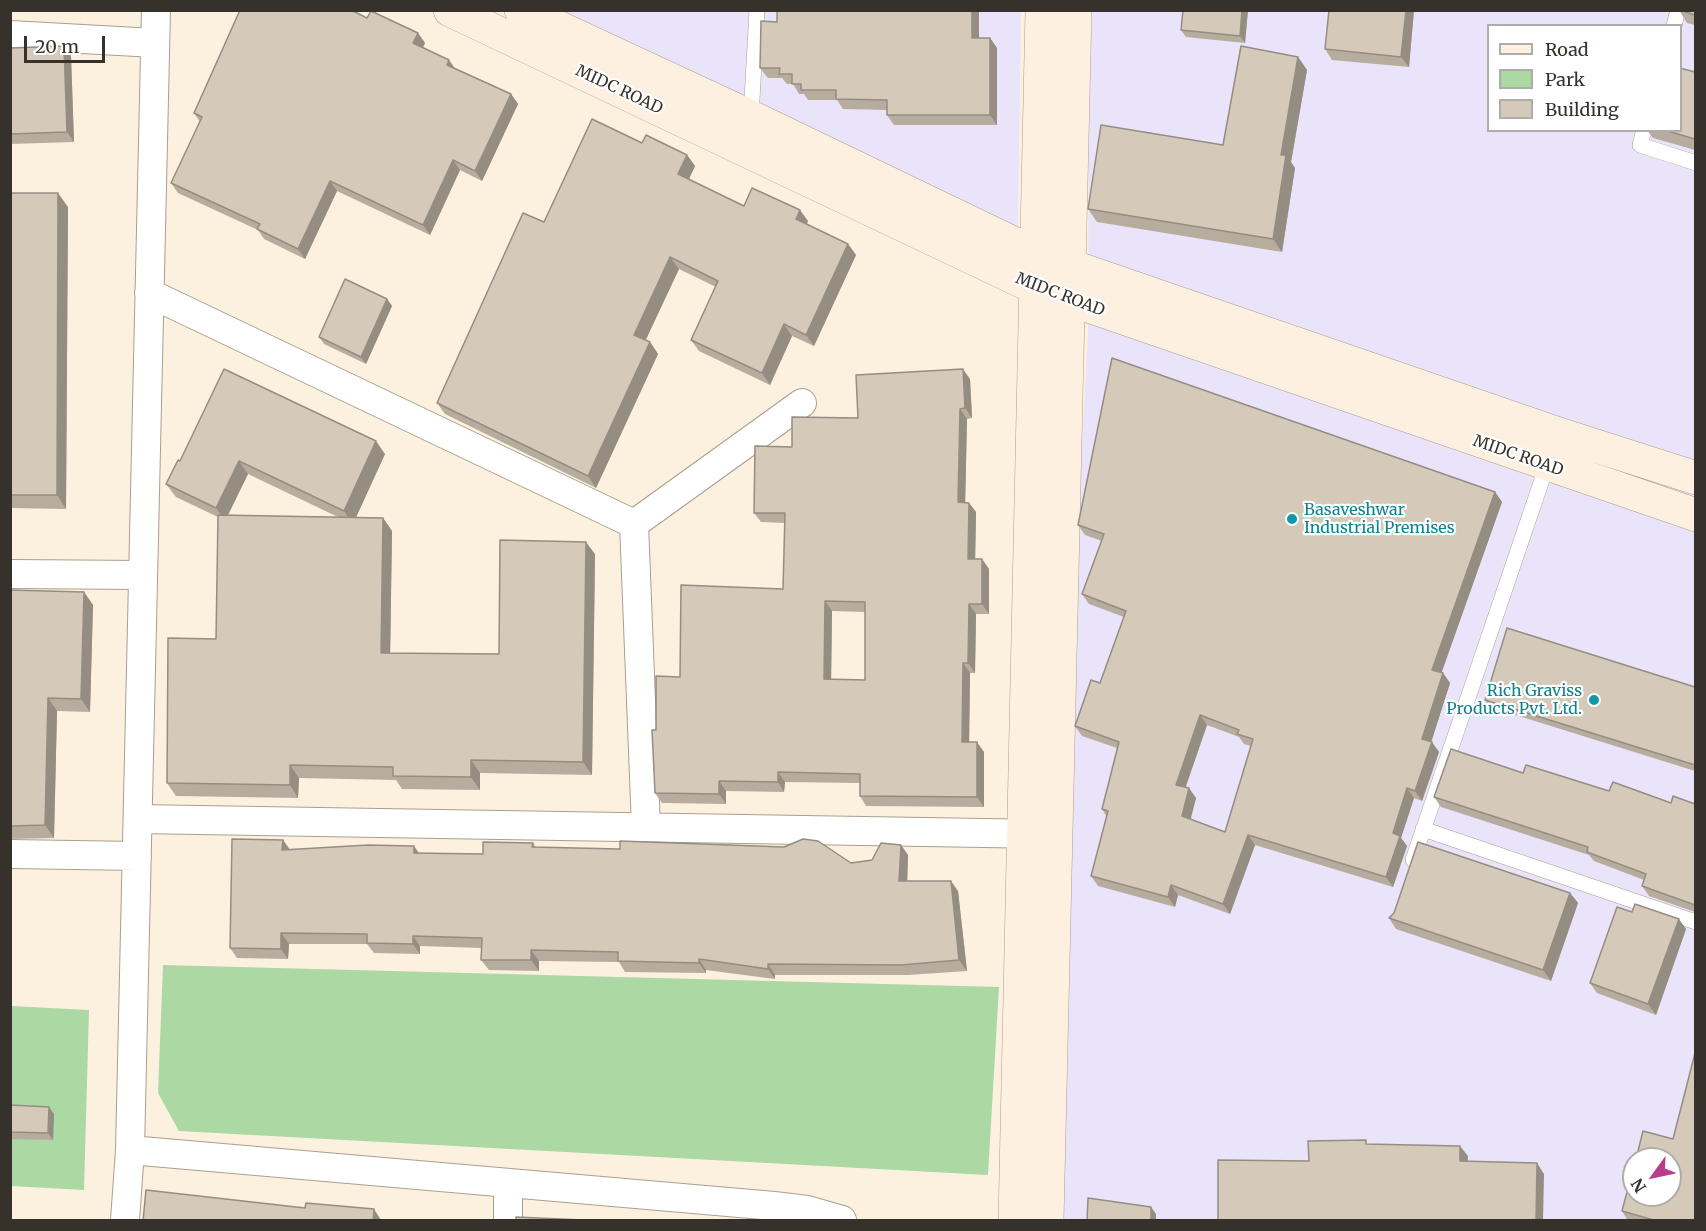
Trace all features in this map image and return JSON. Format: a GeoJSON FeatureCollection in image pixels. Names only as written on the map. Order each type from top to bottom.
{"type":"FeatureCollection","features":[{"type":"Feature","properties":{"kind":"main road","name":"MIDC ROAD"},"geometry":{"type":"LineString","coordinates":[[450,10],[1036,288],[1068,301],[1234,339],[1559,434],[1695,478]]}},
{"type":"Feature","properties":{"kind":"main road","name":"MIDC ROAD"},"geometry":{"type":"LineString","coordinates":[[521,10],[1036,254],[1069,266],[1234,339],[1547,466],[1695,515]]}},
{"type":"Feature","properties":{"kind":"main road"},"geometry":{"type":"LineString","coordinates":[[1015,1221],[1042,10]]}},
{"type":"Feature","properties":{"kind":"main road"},"geometry":{"type":"LineString","coordinates":[[1047,1221],[1075,10]]}},
{"type":"Feature","properties":{"kind":"street"},"geometry":{"type":"LineString","coordinates":[[125,1221],[130,1150],[156,10]]}},
{"type":"Feature","properties":{"kind":"street"},"geometry":{"type":"LineString","coordinates":[[10,35],[155,43]]}},
{"type":"Feature","properties":{"kind":"street"},"geometry":{"type":"LineString","coordinates":[[149,293],[634,524]]}},
{"type":"Feature","properties":{"kind":"street"},"geometry":{"type":"LineString","coordinates":[[634,524],[802,403]]}},
{"type":"Feature","properties":{"kind":"street"},"geometry":{"type":"LineString","coordinates":[[634,524],[646,827]]}},
{"type":"Feature","properties":{"kind":"street"},"geometry":{"type":"LineString","coordinates":[[10,573],[143,575]]}},
{"type":"Feature","properties":{"kind":"street"},"geometry":{"type":"LineString","coordinates":[[138,819],[1056,835]]}},
{"type":"Feature","properties":{"kind":"street"},"geometry":{"type":"LineString","coordinates":[[10,854],[137,856]]}},
{"type":"Feature","properties":{"kind":"street"},"geometry":{"type":"LineString","coordinates":[[130,1150],[508,1183],[755,1213],[807,1210],[842,1221]]}},
{"type":"Feature","properties":{"kind":"street"},"geometry":{"type":"LineString","coordinates":[[508,1183],[508,1221]]}},
{"type":"Feature","properties":{"kind":"lane"},"geometry":{"type":"LineString","coordinates":[[751,117],[757,10]]}},
{"type":"Feature","properties":{"kind":"lane"},"geometry":{"type":"LineString","coordinates":[[1643,132],[1640,145],[1695,163]]}},
{"type":"Feature","properties":{"kind":"lane"},"geometry":{"type":"LineString","coordinates":[[1406,880],[1559,434]]}},
{"type":"Feature","properties":{"kind":"lane"},"geometry":{"type":"LineString","coordinates":[[1423,829],[1695,922]]}},
{"type":"Feature","properties":{"kind":"shaded area"},"geometry":{"type":"Polygon","coordinates":[[[555,11],[1021,11],[1018,231],[555,11]]]}},
{"type":"Feature","properties":{"kind":"shaded area"},"geometry":{"type":"Polygon","coordinates":[[[1089,11],[1695,11],[1695,1220],[1040,1220],[1088,333],[1089,11]]]}},
{"type":"Feature","properties":{"kind":"green space"},"geometry":{"type":"Polygon","coordinates":[[[163,965],[999,987],[988,1175],[179,1131],[158,1093],[163,965]]]}},
{"type":"Feature","properties":{"kind":"green space"},"geometry":{"type":"Polygon","coordinates":[[[11,1006],[89,1010],[84,1190],[11,1186],[11,1006]]]}},
{"type":"Feature","properties":{"kind":"building"},"geometry":{"type":"Polygon","coordinates":[[[240,10],[351,10],[367,18],[371,11],[418,33],[413,43],[449,60],[447,65],[511,94],[475,171],[453,160],[423,225],[330,181],[298,249],[257,229],[260,224],[171,183],[202,117],[194,113],[240,10]]]}},
{"type":"Feature","properties":{"kind":"building"},"geometry":{"type":"Polygon","coordinates":[[[777,10],[972,10],[972,38],[990,38],[990,115],[887,115],[887,100],[836,99],[836,90],[801,90],[801,84],[792,84],[792,74],[779,74],[780,68],[760,68],[761,21],[777,22],[777,10]]]}},
{"type":"Feature","properties":{"kind":"building"},"geometry":{"type":"Polygon","coordinates":[[[1183,10],[1242,10],[1240,36],[1181,30],[1183,10]]]}},
{"type":"Feature","properties":{"kind":"building"},"geometry":{"type":"Polygon","coordinates":[[[1329,10],[1406,10],[1401,57],[1325,49],[1329,10]]]}},
{"type":"Feature","properties":{"kind":"building"},"geometry":{"type":"Polygon","coordinates":[[[1680,10],[1695,10],[1695,15],[1680,10]]]}},
{"type":"Feature","properties":{"kind":"building"},"geometry":{"type":"Polygon","coordinates":[[[64,46],[67,132],[10,134],[10,48],[64,46]]]}},
{"type":"Feature","properties":{"kind":"building"},"geometry":{"type":"Polygon","coordinates":[[[1241,46],[1298,57],[1281,155],[1286,155],[1273,239],[1088,209],[1101,125],[1223,145],[1241,46]]]}},
{"type":"Feature","properties":{"kind":"building"},"geometry":{"type":"Polygon","coordinates":[[[1682,69],[1695,72],[1695,139],[1671,132],[1682,132],[1682,69]]]}},
{"type":"Feature","properties":{"kind":"building"},"geometry":{"type":"Polygon","coordinates":[[[592,119],[642,143],[646,135],[687,155],[678,174],[744,206],[752,188],[800,210],[796,219],[848,244],[806,335],[784,324],[762,373],[691,340],[718,281],[670,257],[634,335],[650,342],[588,476],[437,403],[523,213],[544,222],[592,119]]]}},
{"type":"Feature","properties":{"kind":"building"},"geometry":{"type":"Polygon","coordinates":[[[10,193],[58,193],[57,495],[10,495],[10,193]]]}},
{"type":"Feature","properties":{"kind":"building"},"geometry":{"type":"Polygon","coordinates":[[[345,279],[387,299],[361,357],[319,337],[345,279]]]}},
{"type":"Feature","properties":{"kind":"building"},"geometry":{"type":"Polygon","coordinates":[[[1112,358],[1495,492],[1432,670],[1443,673],[1422,739],[1432,742],[1415,791],[1407,788],[1393,833],[1400,836],[1386,877],[1248,835],[1223,904],[1171,885],[1168,897],[1091,876],[1108,811],[1102,809],[1119,742],[1075,726],[1091,680],[1100,683],[1126,611],[1082,594],[1104,534],[1078,525],[1112,358]],[[1200,715],[1176,785],[1189,788],[1182,816],[1225,832],[1253,739],[1237,734],[1239,730],[1200,715]]]}},
{"type":"Feature","properties":{"kind":"building"},"geometry":{"type":"Polygon","coordinates":[[[224,369],[376,441],[344,511],[239,461],[216,508],[166,484],[178,460],[180,461],[224,369]]]}},
{"type":"Feature","properties":{"kind":"building"},"geometry":{"type":"Polygon","coordinates":[[[963,369],[965,408],[960,409],[958,502],[969,503],[968,559],[982,559],[982,604],[969,604],[968,663],[963,663],[962,742],[977,742],[977,797],[860,796],[860,774],[778,772],[778,782],[719,781],[719,794],[655,793],[652,730],[656,730],[656,676],[680,677],[681,585],[783,589],[785,513],[754,513],[755,446],[792,447],[792,417],[858,418],[856,375],[963,369]],[[825,601],[824,679],[865,680],[865,602],[825,601]]]}},
{"type":"Feature","properties":{"kind":"building"},"geometry":{"type":"Polygon","coordinates":[[[218,515],[383,518],[381,653],[499,654],[500,540],[586,542],[583,762],[471,760],[471,777],[393,776],[393,767],[290,765],[290,785],[167,783],[168,638],[216,639],[218,515]]]}},
{"type":"Feature","properties":{"kind":"building"},"geometry":{"type":"Polygon","coordinates":[[[10,590],[84,592],[81,699],[48,698],[45,825],[10,826],[10,590]]]}},
{"type":"Feature","properties":{"kind":"building","name":"Rich Graviss Products Pvt. Ltd."},"geometry":{"type":"Polygon","coordinates":[[[1507,628],[1695,687],[1695,765],[1485,700],[1507,628]]]}},
{"type":"Feature","properties":{"kind":"building"},"geometry":{"type":"Polygon","coordinates":[[[1451,749],[1523,773],[1526,765],[1609,791],[1613,782],[1671,803],[1673,796],[1695,804],[1695,905],[1642,886],[1646,874],[1587,852],[1588,847],[1434,797],[1451,749]]]}},
{"type":"Feature","properties":{"kind":"building"},"geometry":{"type":"Polygon","coordinates":[[[232,839],[283,840],[282,850],[368,845],[414,846],[414,853],[483,854],[483,842],[533,843],[532,847],[620,849],[620,841],[784,847],[803,839],[818,841],[851,863],[872,860],[881,843],[901,845],[899,881],[951,881],[959,960],[901,965],[768,964],[768,969],[699,959],[699,963],[618,961],[618,952],[531,950],[531,960],[481,960],[482,938],[413,936],[413,944],[367,943],[367,934],[281,933],[281,949],[230,948],[232,839]]]}},
{"type":"Feature","properties":{"kind":"building"},"geometry":{"type":"Polygon","coordinates":[[[1418,842],[1570,893],[1543,970],[1389,918],[1394,913],[1418,842]]]}},
{"type":"Feature","properties":{"kind":"building"},"geometry":{"type":"Polygon","coordinates":[[[1635,904],[1679,919],[1648,1004],[1590,983],[1617,907],[1632,912],[1635,904]]]}},
{"type":"Feature","properties":{"kind":"building"},"geometry":{"type":"Polygon","coordinates":[[[1695,1053],[1695,1221],[1657,1221],[1622,1211],[1623,1207],[1682,1207],[1682,1147],[1639,1147],[1643,1131],[1673,1139],[1695,1053]]]}},
{"type":"Feature","properties":{"kind":"building"},"geometry":{"type":"Polygon","coordinates":[[[10,1105],[49,1107],[48,1133],[10,1132],[10,1105]]]}},
{"type":"Feature","properties":{"kind":"building"},"geometry":{"type":"Polygon","coordinates":[[[1366,1140],[1366,1144],[1460,1146],[1460,1161],[1537,1163],[1536,1221],[1218,1221],[1218,1160],[1309,1161],[1308,1141],[1366,1140]]]}},
{"type":"Feature","properties":{"kind":"building"},"geometry":{"type":"Polygon","coordinates":[[[146,1190],[305,1208],[306,1203],[374,1209],[373,1221],[143,1221],[146,1190]]]}},
{"type":"Feature","properties":{"kind":"building"},"geometry":{"type":"Polygon","coordinates":[[[1088,1198],[1151,1207],[1151,1221],[1087,1221],[1088,1198]]]}},
{"type":"Feature","properties":{"kind":"building"},"geometry":{"type":"Polygon","coordinates":[[[516,1217],[606,1221],[516,1221],[516,1217]]]}},
{"type":"Feature","properties":{"kind":"place","name":"Basaveshwar Industrial Premises"},"geometry":{"type":"Point","coordinates":[1292,519]}},
{"type":"Feature","properties":{"kind":"place","name":"Rich Graviss Products Pvt. Ltd."},"geometry":{"type":"Point","coordinates":[1594,700]}}]}
